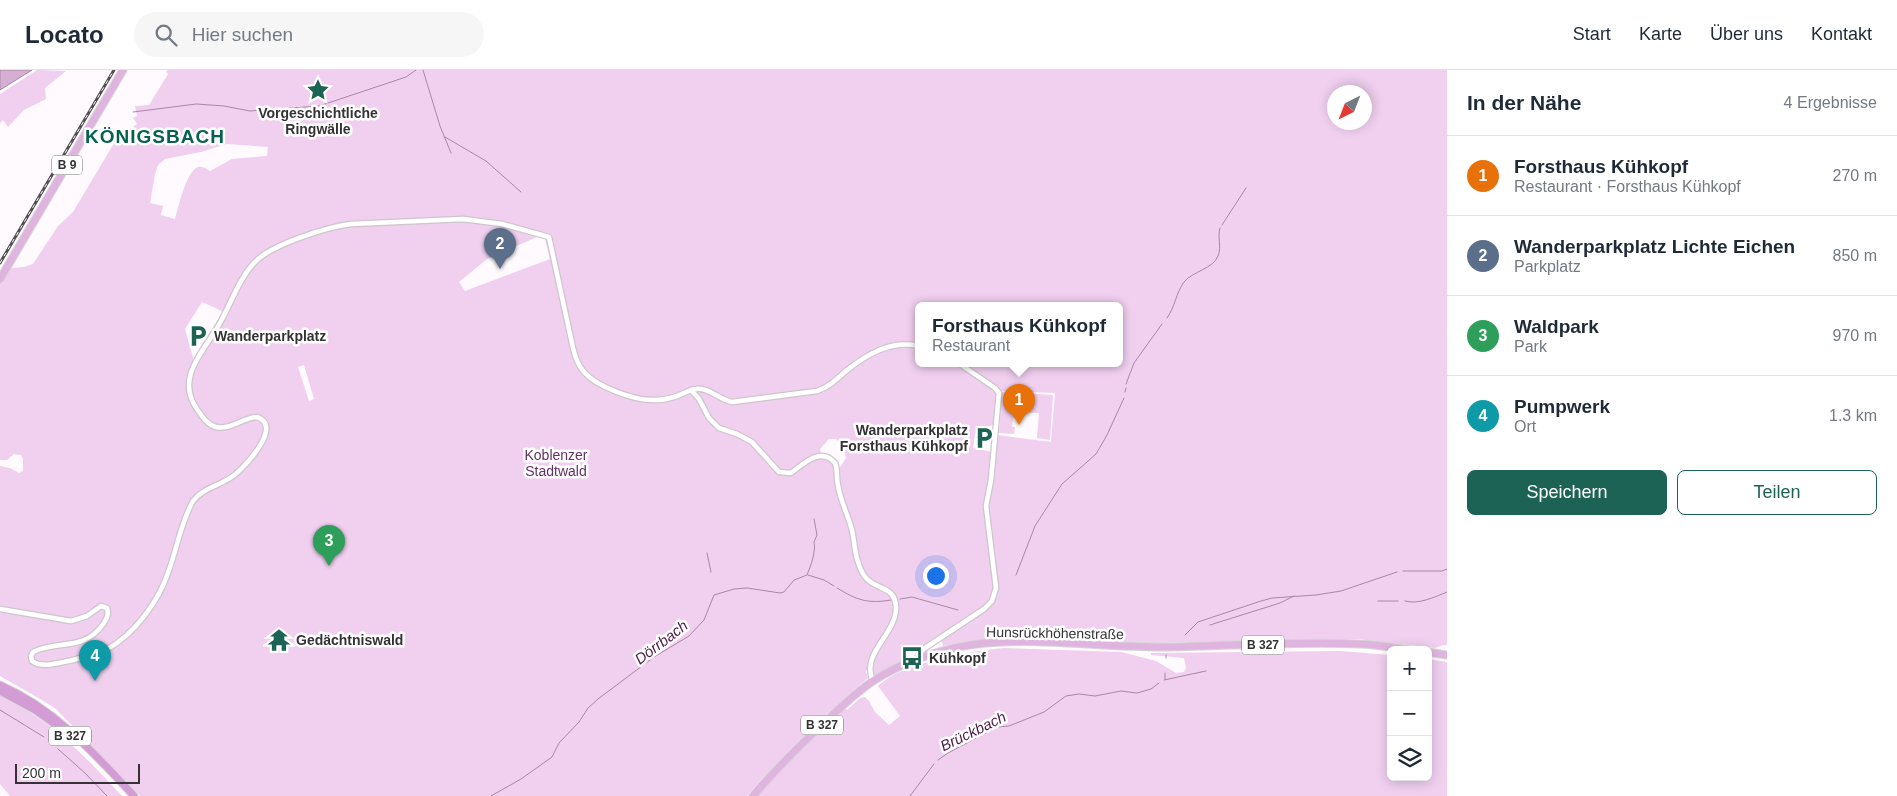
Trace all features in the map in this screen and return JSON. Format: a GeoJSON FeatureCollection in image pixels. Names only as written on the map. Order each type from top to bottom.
{"type":"FeatureCollection","features":[{"type":"Feature","properties":{"kind":"highway","name":"B 327"},"geometry":{"type":"LineString","coordinates":[[0,685],[36,704],[61,722],[86,745],[134,796]]}},
{"type":"Feature","properties":{"kind":"highway","name":"B 327"},"geometry":{"type":"LineString","coordinates":[[0,691],[23,702],[58,726],[81,747],[127,796]]}},
{"type":"Feature","properties":{"kind":"main road","name":"B 9"},"geometry":{"type":"LineString","coordinates":[[0,279],[123,70]]}},
{"type":"Feature","properties":{"kind":"main road","name":"Hunsrückhöhenstraße"},"geometry":{"type":"LineString","coordinates":[[753,796],[796,749],[840,708],[872,682],[894,670],[945,651],[972,645],[1004,642],[1157,647],[1363,644],[1387,647]]}},
{"type":"Feature","properties":{"kind":"main road"},"geometry":{"type":"LineString","coordinates":[[1432,652],[1445,654]]}},
{"type":"Feature","properties":{"kind":"street"},"geometry":{"type":"LineString","coordinates":[[0,609],[71,621],[85,618],[102,606],[107,608],[108,614],[103,623],[86,640],[33,652],[31,656],[32,661],[40,665],[66,661],[101,652],[118,642],[137,624],[154,603],[163,586],[193,501],[202,492],[234,475],[258,448],[266,434],[264,423],[257,417],[222,427],[207,422],[194,406],[188,392],[188,381],[192,370],[221,322],[247,272],[257,260],[269,251],[305,236],[334,227],[351,224],[461,219],[502,224],[549,237],[554,253],[572,348],[577,361],[584,372],[593,380],[627,395],[651,400],[671,398],[691,390],[702,390],[732,402],[813,392],[829,386],[858,362],[875,351],[903,345],[915,346]]}},
{"type":"Feature","properties":{"kind":"street"},"geometry":{"type":"LineString","coordinates":[[919,660],[918,656],[921,651],[976,616],[989,604],[996,593],[986,503],[991,480],[999,400],[998,390],[964,367]]}},
{"type":"Feature","properties":{"kind":"street"},"geometry":{"type":"LineString","coordinates":[[691,390],[699,399],[714,424],[748,440],[779,472],[791,472],[805,462],[822,456],[828,456],[835,463],[838,488],[862,572],[871,582],[891,593],[896,602],[894,620],[877,648],[870,666],[869,673],[872,682]]}},
{"type":"Feature","properties":{"kind":"green space"},"geometry":{"type":"Polygon","coordinates":[[[37,70],[66,71],[45,88],[46,99],[24,110],[8,127],[3,120],[0,123],[0,94],[37,70]]]}},
{"type":"Feature","properties":{"kind":"green space","name":"Koblenzer Stadtwald"},"geometry":{"type":"Polygon","coordinates":[[[168,70],[1447,70],[1447,645],[1435,648],[1432,646],[1357,639],[1153,643],[996,638],[943,646],[940,634],[914,652],[909,652],[902,661],[873,676],[874,665],[869,663],[866,672],[868,678],[805,734],[747,796],[140,796],[56,709],[0,676],[0,466],[10,468],[19,473],[23,471],[23,459],[21,455],[14,454],[7,460],[0,460],[0,283],[11,268],[33,264],[58,226],[73,212],[122,130],[126,133],[137,124],[133,118],[137,116],[135,106],[149,105],[168,74],[166,72],[168,70]],[[227,144],[201,152],[165,159],[158,165],[150,203],[163,206],[161,215],[175,219],[190,175],[198,167],[210,171],[232,159],[267,156],[268,147],[227,144]],[[537,237],[487,259],[459,282],[465,291],[550,259],[545,239],[537,237]],[[202,302],[185,329],[194,361],[224,312],[202,302]],[[304,365],[298,367],[309,401],[314,399],[304,365]],[[1001,391],[997,435],[1051,442],[1055,393],[1001,391]],[[994,424],[975,434],[973,448],[992,452],[994,424]],[[829,439],[820,449],[821,454],[832,457],[839,469],[846,458],[843,446],[836,439],[829,439]]]}},
{"type":"Feature","properties":{"kind":"green space"},"geometry":{"type":"Polygon","coordinates":[[[1002,392],[1053,395],[1050,440],[1037,438],[1039,413],[1017,412],[1016,418],[1013,418],[1012,427],[1015,427],[1014,434],[999,433],[1002,392]]]}},
{"type":"Feature","properties":{"kind":"green space"},"geometry":{"type":"Polygon","coordinates":[[[1004,648],[1121,652],[1156,661],[1176,673],[1184,672],[1186,668],[1184,658],[1151,655],[1151,653],[1339,651],[1387,655],[1387,781],[1432,781],[1432,660],[1447,662],[1447,796],[757,796],[822,729],[845,708],[847,710],[860,698],[865,697],[875,712],[889,725],[900,716],[878,686],[890,677],[920,664],[973,652],[1004,648]]]}},
{"type":"Feature","properties":{"kind":"green space"},"geometry":{"type":"Polygon","coordinates":[[[0,695],[36,716],[66,740],[122,796],[10,796],[0,784],[0,695]]]}},
{"type":"Feature","properties":{"kind":"shaded area"},"geometry":{"type":"Polygon","coordinates":[[[0,70],[32,70],[0,90],[0,70]]]}},
{"type":"Feature","properties":{"kind":"waterway","name":"KÖNIGSBACH"},"geometry":{"type":"LineString","coordinates":[[133,112],[196,104],[224,106],[250,111],[319,106],[406,77],[416,70]]}},
{"type":"Feature","properties":{"kind":"waterway"},"geometry":{"type":"LineString","coordinates":[[423,70],[440,126],[451,153]]}},
{"type":"Feature","properties":{"kind":"waterway"},"geometry":{"type":"LineString","coordinates":[[445,137],[486,161],[521,192]]}},
{"type":"Feature","properties":{"kind":"waterway"},"geometry":{"type":"LineString","coordinates":[[1222,225],[1246,188]]}},
{"type":"Feature","properties":{"kind":"waterway"},"geometry":{"type":"LineString","coordinates":[[1167,318],[1184,282],[1192,275],[1212,264],[1218,256],[1220,228]]}},
{"type":"Feature","properties":{"kind":"waterway"},"geometry":{"type":"LineString","coordinates":[[1126,384],[1134,363],[1162,324]]}},
{"type":"Feature","properties":{"kind":"waterway"},"geometry":{"type":"LineString","coordinates":[[1125,392],[1126,388]]}},
{"type":"Feature","properties":{"kind":"waterway"},"geometry":{"type":"LineString","coordinates":[[1016,575],[1035,526],[1062,484],[1096,454],[1124,398]]}},
{"type":"Feature","properties":{"kind":"waterway","name":"Dörrbach"},"geometry":{"type":"LineString","coordinates":[[491,796],[521,779],[552,757],[559,743],[579,722],[588,708],[598,699],[654,657],[689,636],[704,620],[714,595],[734,589],[747,588],[780,593],[784,592],[794,580],[807,575],[813,558],[814,542],[817,535],[814,519]]}},
{"type":"Feature","properties":{"kind":"waterway"},"geometry":{"type":"LineString","coordinates":[[707,553],[711,572]]}},
{"type":"Feature","properties":{"kind":"waterway"},"geometry":{"type":"LineString","coordinates":[[1403,571],[1442,571],[1447,569]]}},
{"type":"Feature","properties":{"kind":"waterway"},"geometry":{"type":"LineString","coordinates":[[1185,635],[1198,622],[1261,601],[1272,598],[1341,591],[1397,572]]}},
{"type":"Feature","properties":{"kind":"waterway"},"geometry":{"type":"LineString","coordinates":[[808,575],[824,580],[834,586]]}},
{"type":"Feature","properties":{"kind":"waterway"},"geometry":{"type":"LineString","coordinates":[[837,588],[863,600],[875,602],[891,600]]}},
{"type":"Feature","properties":{"kind":"waterway"},"geometry":{"type":"LineString","coordinates":[[1405,601],[1421,601],[1447,592]]}},
{"type":"Feature","properties":{"kind":"waterway"},"geometry":{"type":"LineString","coordinates":[[1210,625],[1280,603],[1294,596]]}},
{"type":"Feature","properties":{"kind":"waterway"},"geometry":{"type":"LineString","coordinates":[[900,599],[912,597],[958,610]]}},
{"type":"Feature","properties":{"kind":"waterway"},"geometry":{"type":"LineString","coordinates":[[1378,601],[1398,601]]}},
{"type":"Feature","properties":{"kind":"waterway","name":"Brückbach"},"geometry":{"type":"LineString","coordinates":[[1164,680],[1206,671]]}},
{"type":"Feature","properties":{"kind":"waterway","name":"Brückbach"},"geometry":{"type":"LineString","coordinates":[[1165,673],[1165,679]]}},
{"type":"Feature","properties":{"kind":"waterway","name":"Brückbach"},"geometry":{"type":"LineString","coordinates":[[938,760],[997,727],[1009,726],[1044,712],[1066,696],[1079,694],[1095,696],[1121,691],[1137,693],[1151,689],[1159,683]]}},
{"type":"Feature","properties":{"kind":"waterway"},"geometry":{"type":"LineString","coordinates":[[0,710],[44,737]]}},
{"type":"Feature","properties":{"kind":"waterway"},"geometry":{"type":"LineString","coordinates":[[58,749],[107,796]]}},
{"type":"Feature","properties":{"kind":"waterway","name":"Brückbach"},"geometry":{"type":"LineString","coordinates":[[910,796],[934,764]]}},
{"type":"Feature","properties":{"kind":"railway"},"geometry":{"type":"LineString","coordinates":[[0,263],[114,70]]}},
{"type":"Feature","properties":{"kind":"place","name":"Vorgeschichtliche Ringwälle"},"geometry":{"type":"Point","coordinates":[318,90]}},
{"type":"Feature","properties":{"kind":"place","name":"Wanderparkplatz Lichte Eichen"},"geometry":{"type":"Point","coordinates":[500,269]}},
{"type":"Feature","properties":{"kind":"place","name":"Wanderparkplatz"},"geometry":{"type":"Point","coordinates":[198,336]}},
{"type":"Feature","properties":{"kind":"place","name":"Forsthaus Kühkopf"},"geometry":{"type":"Point","coordinates":[1019,425]}},
{"type":"Feature","properties":{"kind":"place","name":"Wanderparkplatz Forsthaus Kühkopf"},"geometry":{"type":"Point","coordinates":[984,438]}},
{"type":"Feature","properties":{"kind":"place","name":"Waldpark"},"geometry":{"type":"Point","coordinates":[329,566]}},
{"type":"Feature","properties":{"kind":"place","name":"Gedächtniswald"},"geometry":{"type":"Point","coordinates":[279,640]}},
{"type":"Feature","properties":{"kind":"place","name":"Kühkopf"},"geometry":{"type":"Point","coordinates":[912,658]}},
{"type":"Feature","properties":{"kind":"place","name":"Pumpwerk"},"geometry":{"type":"Point","coordinates":[95,681]}},
{"type":"Feature","properties":{"kind":"district","name":"KÖNIGSBACH"},"geometry":{"type":"Point","coordinates":[155,136]}}]}
